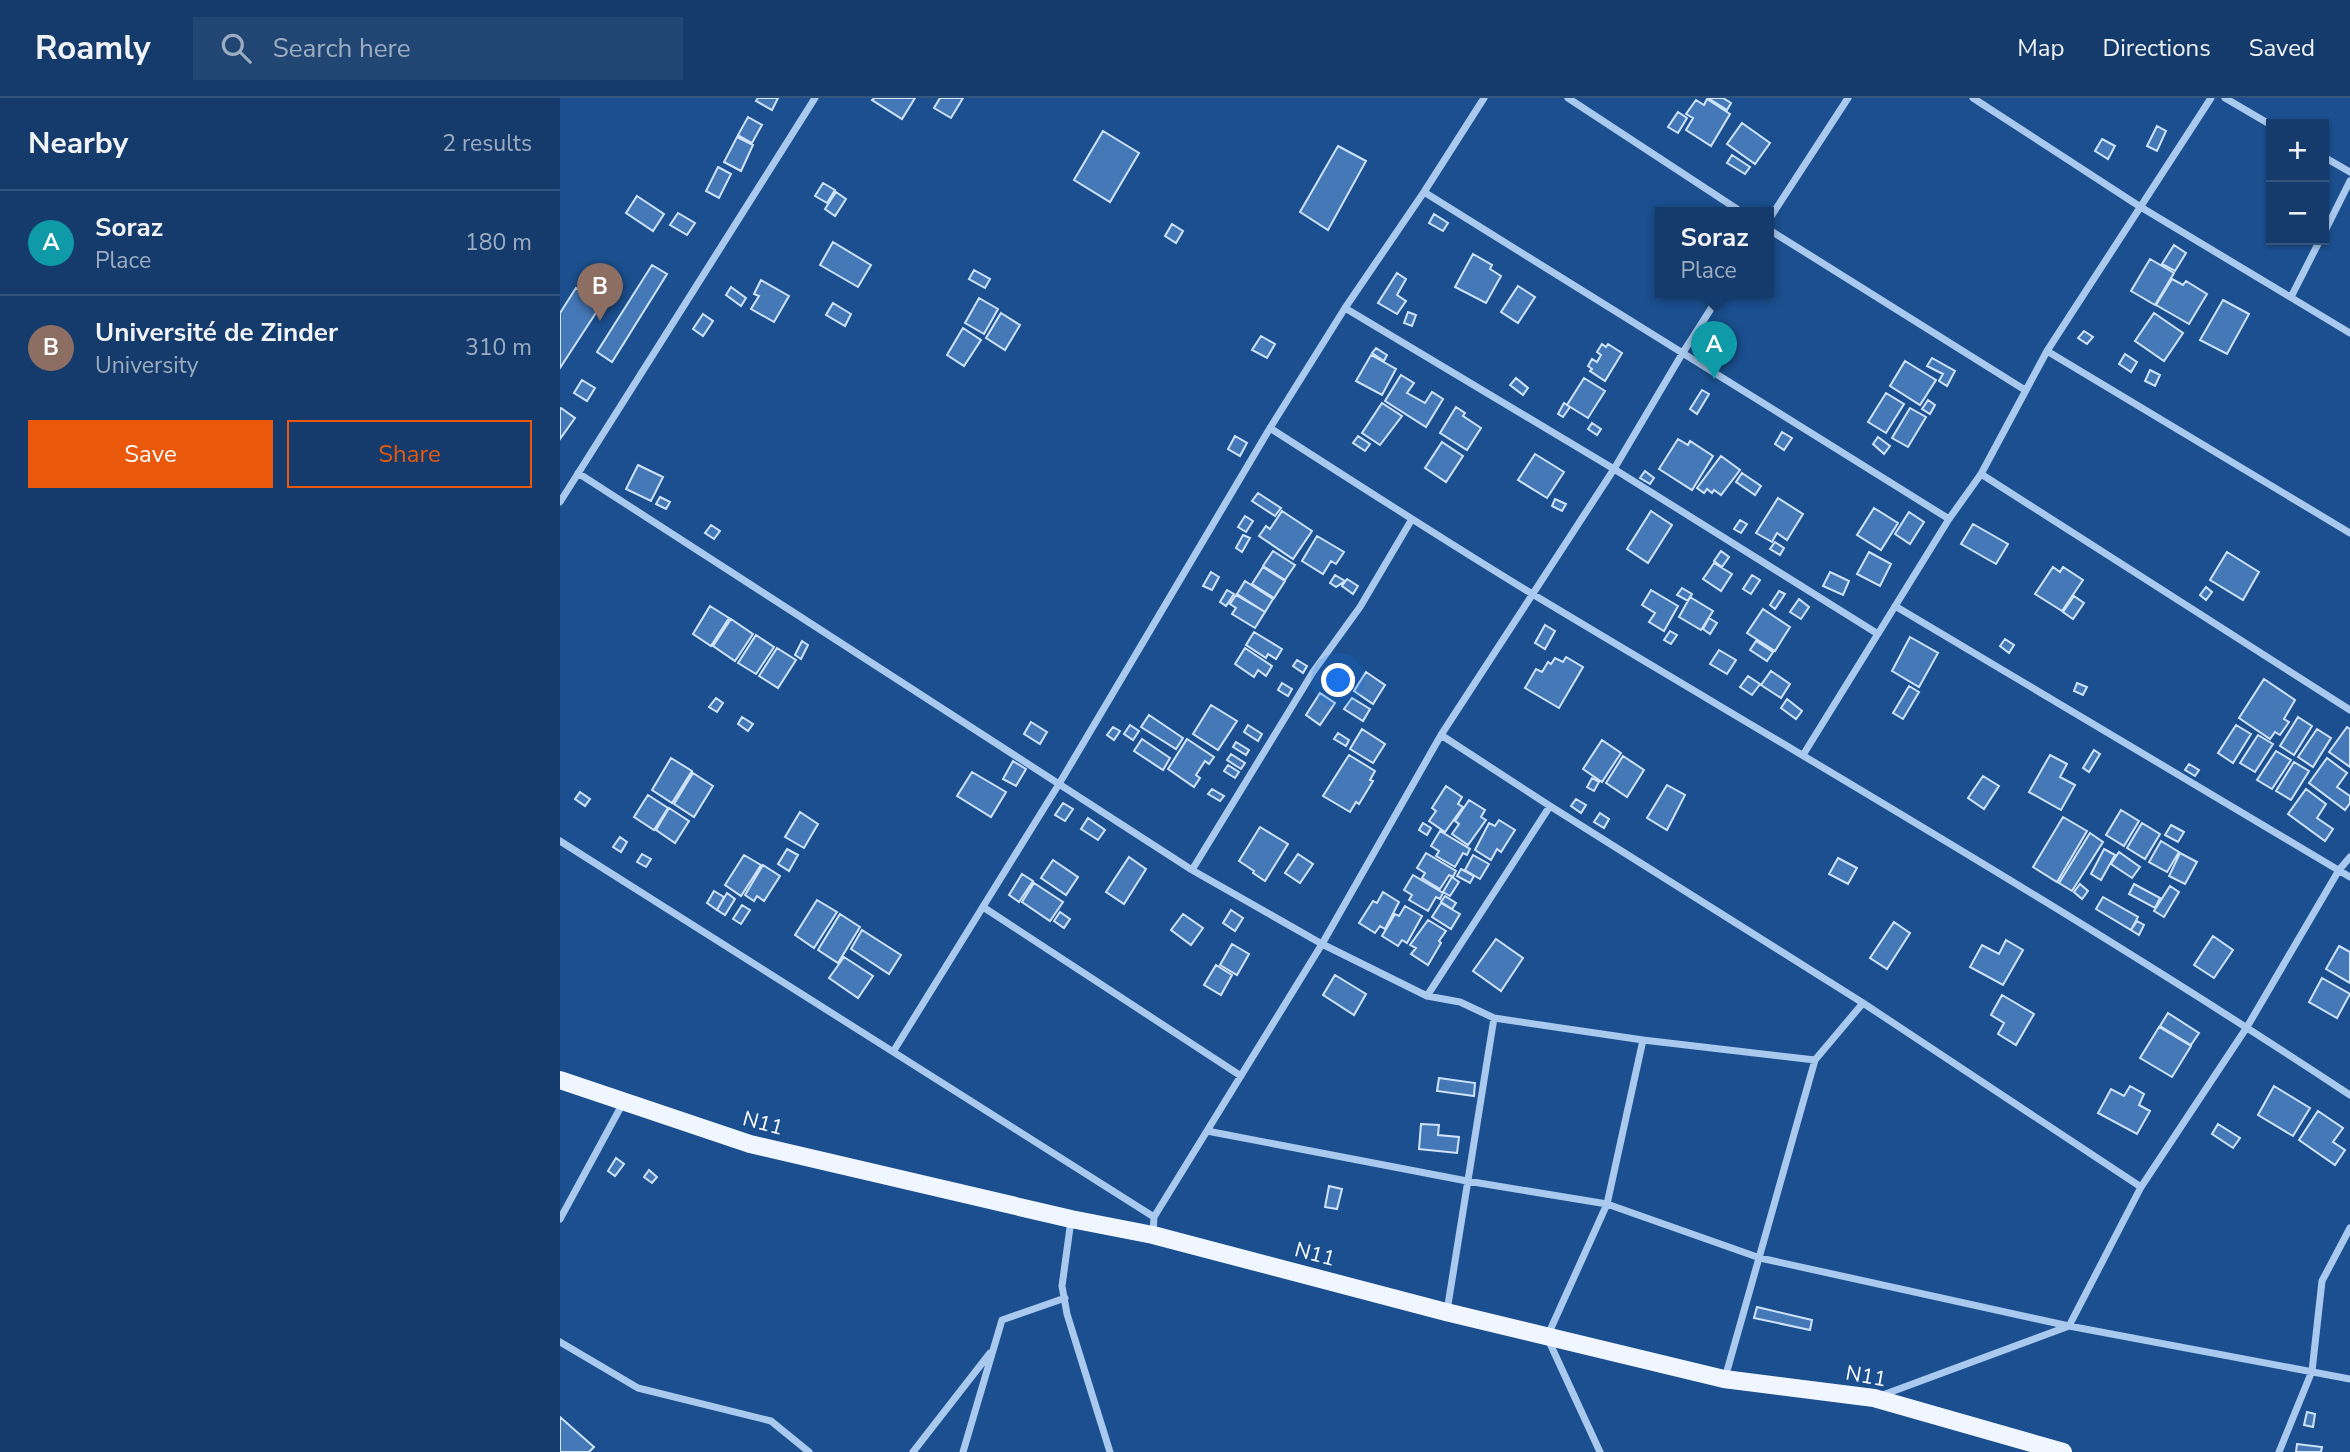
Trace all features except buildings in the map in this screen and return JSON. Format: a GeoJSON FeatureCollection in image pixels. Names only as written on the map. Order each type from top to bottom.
{"type":"FeatureCollection","features":[{"type":"Feature","properties":{"kind":"main road","name":"N11"},"geometry":{"type":"LineString","coordinates":[[560,1080],[750,1144],[1071,1219],[1153,1235],[1446,1312],[1724,1380],[1874,1398],[2063,1452]]}},
{"type":"Feature","properties":{"kind":"street"},"geometry":{"type":"LineString","coordinates":[[560,502],[815,98]]}},
{"type":"Feature","properties":{"kind":"street"},"geometry":{"type":"LineString","coordinates":[[893,1052],[1059,785],[1270,428],[1345,308],[1484,98]]}},
{"type":"Feature","properties":{"kind":"street"},"geometry":{"type":"LineString","coordinates":[[1569,98],[1734,207]]}},
{"type":"Feature","properties":{"kind":"street"},"geometry":{"type":"LineString","coordinates":[[1774,212],[1848,98]]}},
{"type":"Feature","properties":{"kind":"street"},"geometry":{"type":"LineString","coordinates":[[1973,98],[2139,206],[2350,333]]}},
{"type":"Feature","properties":{"kind":"street"},"geometry":{"type":"LineString","coordinates":[[1803,755],[1949,519],[1981,474],[2047,351],[2211,98]]}},
{"type":"Feature","properties":{"kind":"street"},"geometry":{"type":"LineString","coordinates":[[2225,98],[2266,122]]}},
{"type":"Feature","properties":{"kind":"street"},"geometry":{"type":"LineString","coordinates":[[2329,160],[2350,172]]}},
{"type":"Feature","properties":{"kind":"street"},"geometry":{"type":"LineString","coordinates":[[2329,223],[2350,181]]}},
{"type":"Feature","properties":{"kind":"street"},"geometry":{"type":"LineString","coordinates":[[1424,192],[1949,519]]}},
{"type":"Feature","properties":{"kind":"street"},"geometry":{"type":"LineString","coordinates":[[1774,233],[2025,390]]}},
{"type":"Feature","properties":{"kind":"street"},"geometry":{"type":"LineString","coordinates":[[2291,297],[2317,245]]}},
{"type":"Feature","properties":{"kind":"street"},"geometry":{"type":"LineString","coordinates":[[1153,1235],[1154,1217],[1322,944],[1441,735],[1614,469],[1718,298]]}},
{"type":"Feature","properties":{"kind":"street"},"geometry":{"type":"LineString","coordinates":[[1345,308],[1614,469],[1878,634]]}},
{"type":"Feature","properties":{"kind":"street"},"geometry":{"type":"LineString","coordinates":[[2047,351],[2350,533]]}},
{"type":"Feature","properties":{"kind":"street"},"geometry":{"type":"LineString","coordinates":[[1270,428],[1531,593],[1803,755],[2247,1027],[2350,1095]]}},
{"type":"Feature","properties":{"kind":"street"},"geometry":{"type":"LineString","coordinates":[[578,473],[1192,870],[1322,944],[1427,996],[1460,1002],[1494,1018],[1643,1040],[1815,1060]]}},
{"type":"Feature","properties":{"kind":"street"},"geometry":{"type":"LineString","coordinates":[[1981,474],[2350,710]]}},
{"type":"Feature","properties":{"kind":"street"},"geometry":{"type":"LineString","coordinates":[[1192,870],[1312,672],[1360,607],[1412,519]]}},
{"type":"Feature","properties":{"kind":"street"},"geometry":{"type":"LineString","coordinates":[[1895,606],[2350,877]]}},
{"type":"Feature","properties":{"kind":"street"},"geometry":{"type":"LineString","coordinates":[[1441,735],[1863,1003],[2141,1187]]}},
{"type":"Feature","properties":{"kind":"street"},"geometry":{"type":"LineString","coordinates":[[1427,996],[1550,806]]}},
{"type":"Feature","properties":{"kind":"street"},"geometry":{"type":"LineString","coordinates":[[560,841],[1154,1217]]}},
{"type":"Feature","properties":{"kind":"street"},"geometry":{"type":"LineString","coordinates":[[1874,1398],[2069,1325],[2141,1187],[2247,1027],[2339,870],[2350,857]]}},
{"type":"Feature","properties":{"kind":"street"},"geometry":{"type":"LineString","coordinates":[[984,907],[1241,1076]]}},
{"type":"Feature","properties":{"kind":"street"},"geometry":{"type":"LineString","coordinates":[[1724,1380],[1815,1060],[1863,1003]]}},
{"type":"Feature","properties":{"kind":"street"},"geometry":{"type":"LineString","coordinates":[[1446,1312],[1494,1018]]}},
{"type":"Feature","properties":{"kind":"street"},"geometry":{"type":"LineString","coordinates":[[1600,1452],[1547,1337],[1607,1204],[1643,1040]]}},
{"type":"Feature","properties":{"kind":"street"},"geometry":{"type":"LineString","coordinates":[[560,1219],[624,1103]]}},
{"type":"Feature","properties":{"kind":"street"},"geometry":{"type":"LineString","coordinates":[[1207,1131],[1467,1181],[1607,1204],[1760,1258],[2069,1325],[2350,1379]]}},
{"type":"Feature","properties":{"kind":"street"},"geometry":{"type":"LineString","coordinates":[[1071,1219],[1062,1286],[1110,1452]]}},
{"type":"Feature","properties":{"kind":"street"},"geometry":{"type":"LineString","coordinates":[[2279,1452],[2312,1371],[2322,1281],[2350,1228]]}},
{"type":"Feature","properties":{"kind":"street"},"geometry":{"type":"LineString","coordinates":[[963,1452],[1002,1320],[1065,1298]]}},
{"type":"Feature","properties":{"kind":"street"},"geometry":{"type":"LineString","coordinates":[[560,1342],[638,1388],[771,1421],[809,1452]]}},
{"type":"Feature","properties":{"kind":"street"},"geometry":{"type":"LineString","coordinates":[[913,1452],[995,1347]]}},
{"type":"Feature","properties":{"kind":"place","name":"Université de Zinder"},"geometry":{"type":"Point","coordinates":[600,321]}},
{"type":"Feature","properties":{"kind":"place","name":"Soraz"},"geometry":{"type":"Point","coordinates":[1714,379]}}]}
